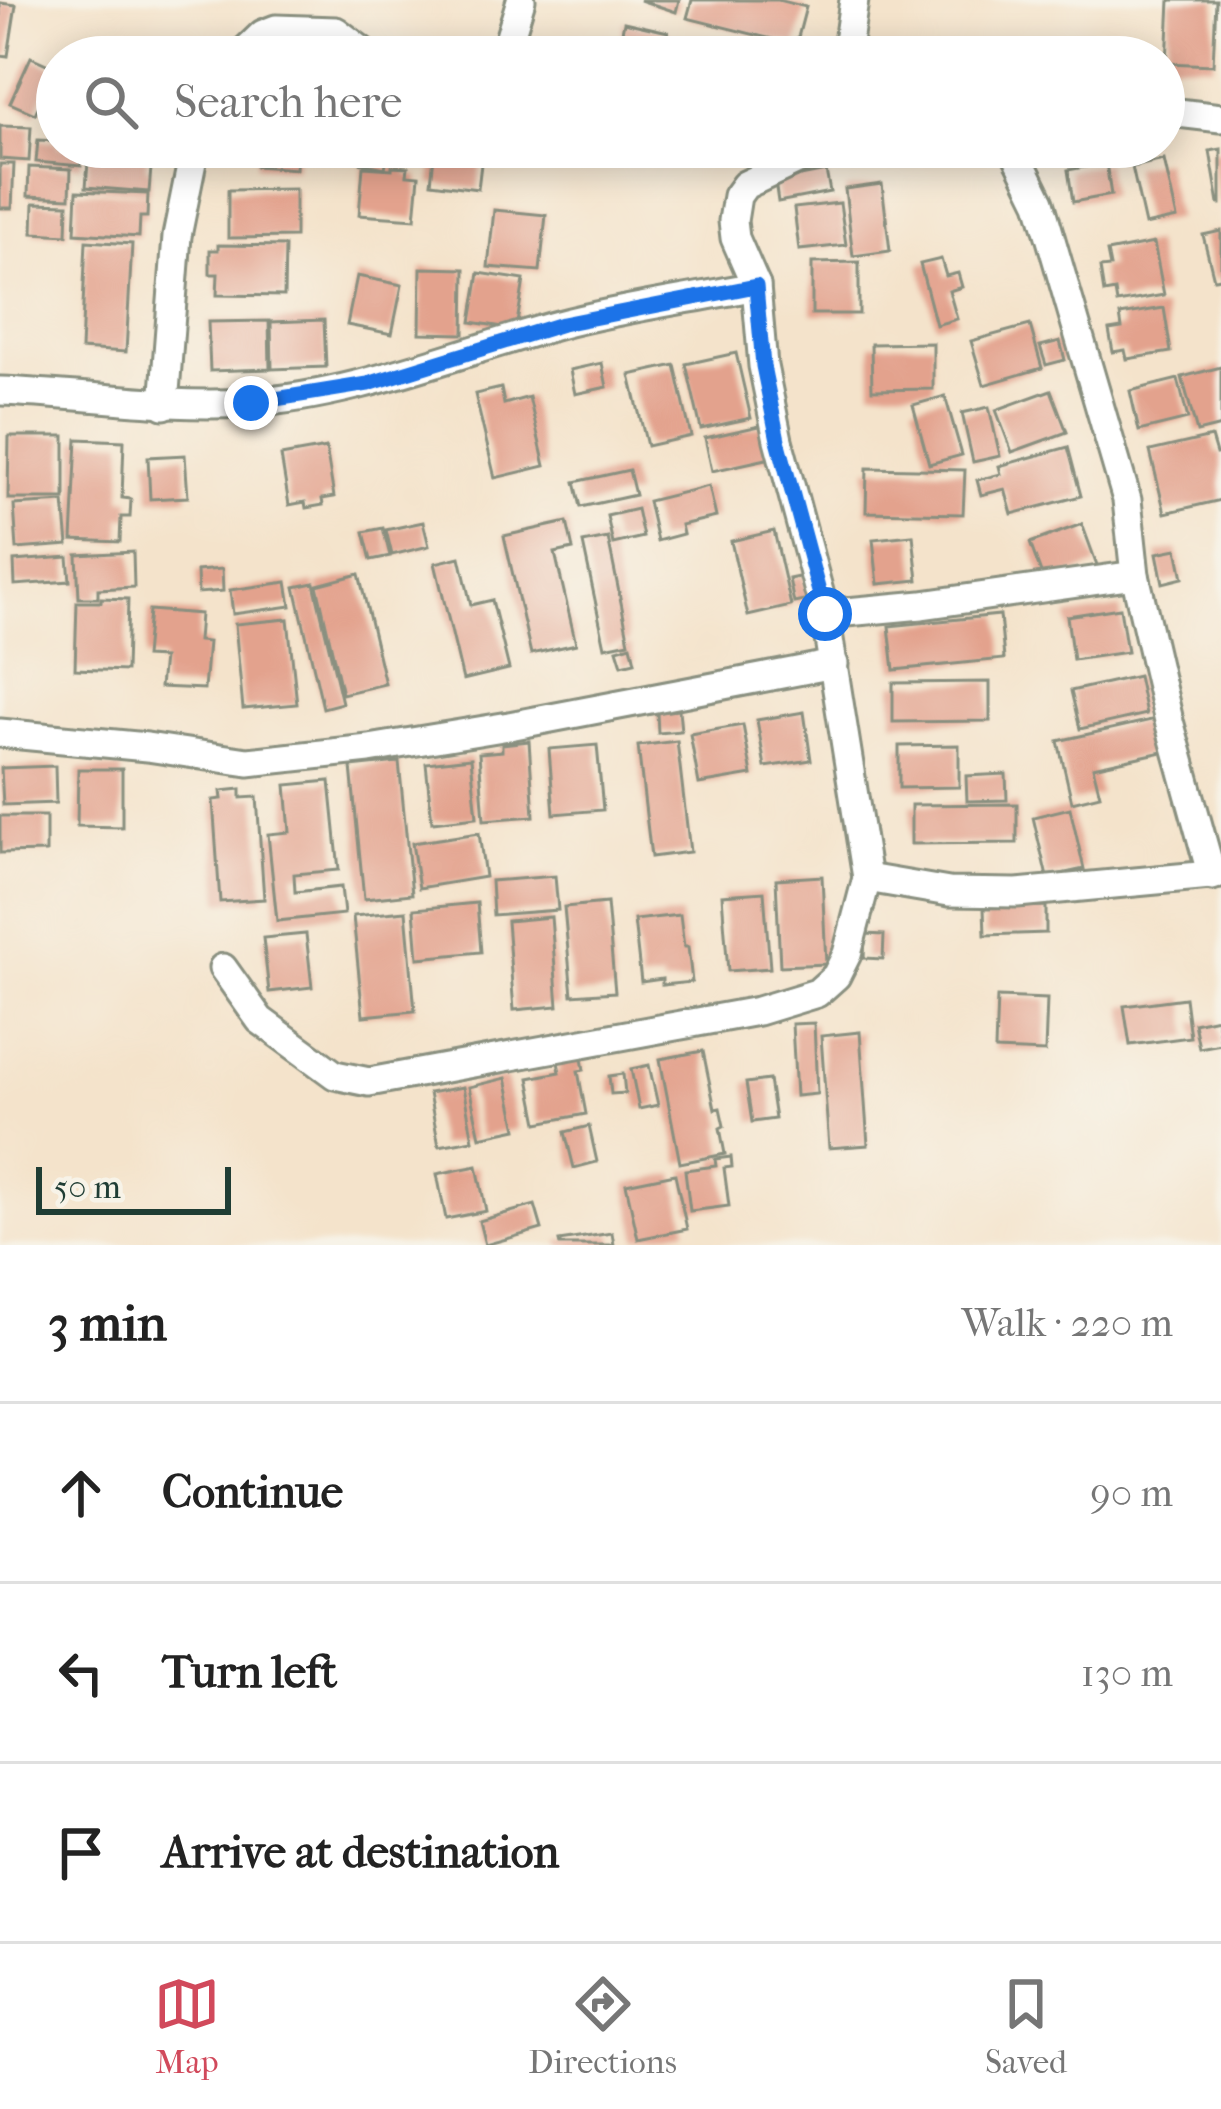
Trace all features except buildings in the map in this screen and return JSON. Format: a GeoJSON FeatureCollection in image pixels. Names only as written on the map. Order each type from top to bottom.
{"type":"FeatureCollection","features":[{"type":"Feature","properties":{"kind":"street"},"geometry":{"type":"LineString","coordinates":[[510,36],[521,0]]}},
{"type":"Feature","properties":{"kind":"street"},"geometry":{"type":"LineString","coordinates":[[850,36],[854,0]]}},
{"type":"Feature","properties":{"kind":"street"},"geometry":{"type":"LineString","coordinates":[[260,36],[291,29],[341,36]]}},
{"type":"Feature","properties":{"kind":"street"},"geometry":{"type":"LineString","coordinates":[[1185,114],[1221,118]]}},
{"type":"Feature","properties":{"kind":"street"},"geometry":{"type":"LineString","coordinates":[[164,405],[177,236],[191,168]]}},
{"type":"Feature","properties":{"kind":"street"},"geometry":{"type":"LineString","coordinates":[[223,968],[260,1021],[335,1076],[369,1082],[758,1010],[817,993],[836,976],[847,954],[867,878],[825,614],[778,440],[763,366],[756,286],[735,238],[733,221],[737,196],[745,185],[781,168]]}},
{"type":"Feature","properties":{"kind":"street"},"geometry":{"type":"LineString","coordinates":[[867,878],[949,892],[1018,893],[1216,875],[1169,721],[1135,575],[1127,500],[1067,288],[1040,202],[1023,168]]}},
{"type":"Feature","properties":{"kind":"street"},"geometry":{"type":"LineString","coordinates":[[0,391],[164,405],[251,403],[368,384],[562,324],[756,286]]}},
{"type":"Feature","properties":{"kind":"street"},"geometry":{"type":"LineString","coordinates":[[825,614],[1135,575]]}},
{"type":"Feature","properties":{"kind":"street"},"geometry":{"type":"LineString","coordinates":[[0,733],[248,762],[369,749],[509,726],[834,664]]}},
{"type":"Feature","properties":{"kind":"route"},"geometry":{"type":"LineString","coordinates":[[251,403],[368,384],[562,324],[756,286],[763,366],[778,440],[825,614]]}}]}
